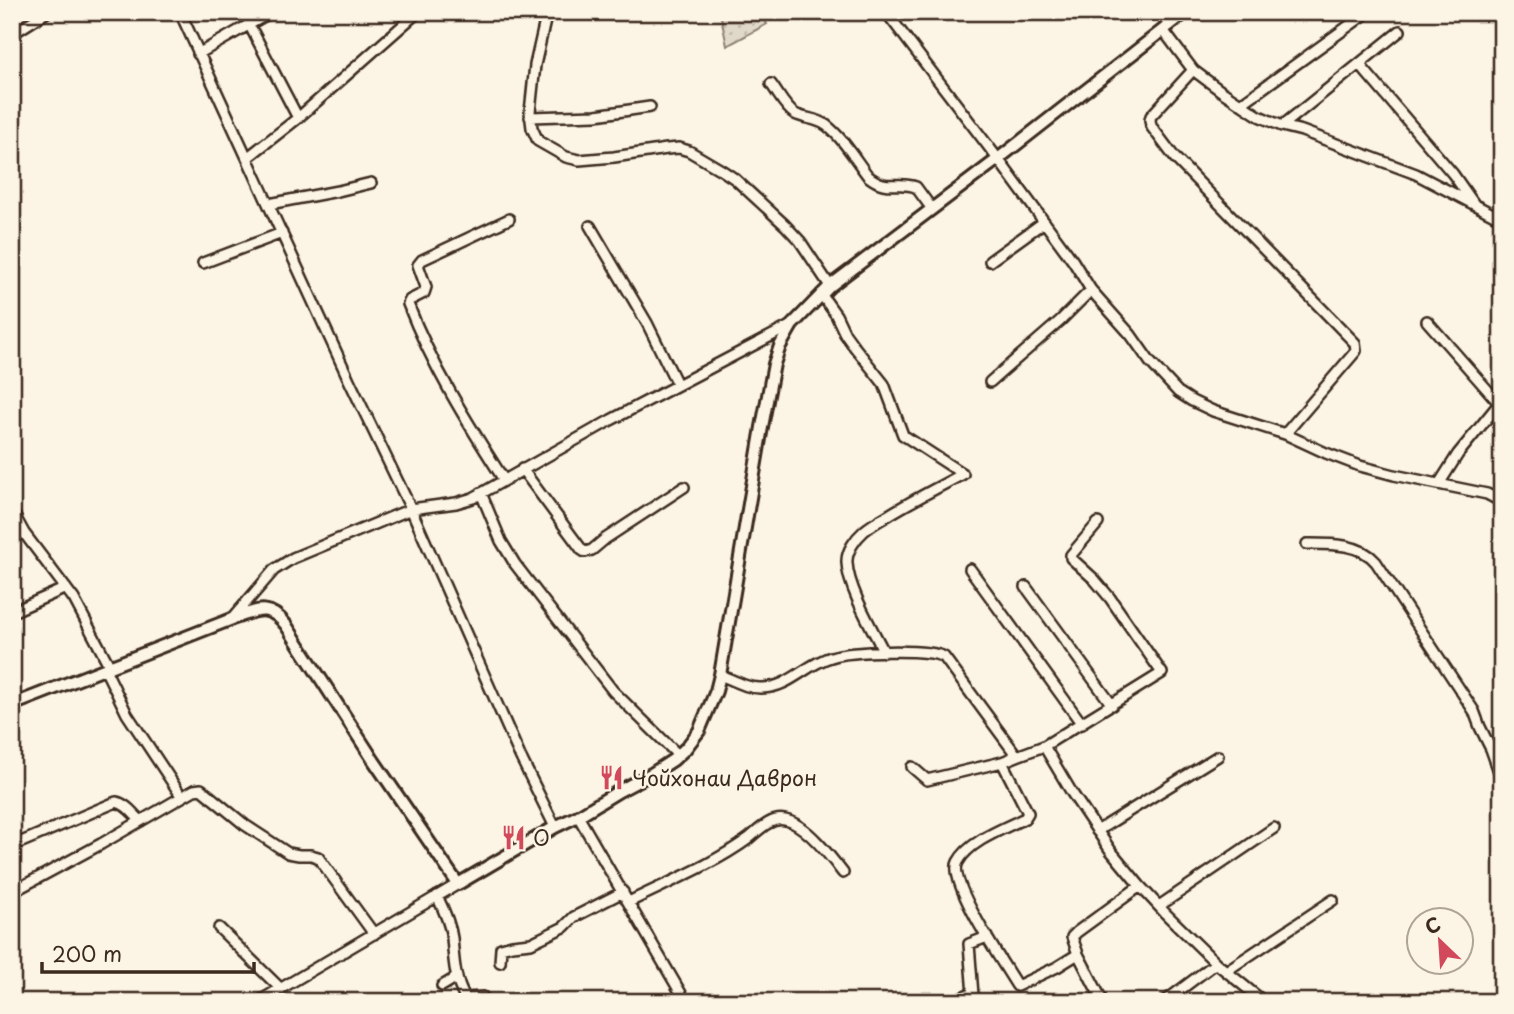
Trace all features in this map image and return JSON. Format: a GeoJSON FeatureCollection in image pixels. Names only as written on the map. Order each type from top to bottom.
{"type":"FeatureCollection","features":[{"type":"Feature","properties":{"kind":"main road"},"geometry":{"type":"LineString","coordinates":[[12,705],[232,619],[258,610],[270,610],[278,615],[458,884],[653,774],[686,748],[699,731],[716,691],[774,364],[792,325],[830,286],[1186,12]]}},
{"type":"Feature","properties":{"kind":"street"},"geometry":{"type":"LineString","coordinates":[[12,34],[47,12]]}},
{"type":"Feature","properties":{"kind":"street"},"geometry":{"type":"LineString","coordinates":[[180,12],[411,509],[520,756],[555,827]]}},
{"type":"Feature","properties":{"kind":"street"},"geometry":{"type":"LineString","coordinates":[[198,54],[271,12]]}},
{"type":"Feature","properties":{"kind":"street"},"geometry":{"type":"LineString","coordinates":[[247,158],[298,118],[418,12]]}},
{"type":"Feature","properties":{"kind":"street"},"geometry":{"type":"LineString","coordinates":[[547,12],[535,65],[530,117],[538,141],[579,160],[679,148],[689,151],[735,179],[785,225],[800,241],[830,286]]}},
{"type":"Feature","properties":{"kind":"street"},"geometry":{"type":"LineString","coordinates":[[886,12],[998,159],[1073,261],[1091,290],[1178,392],[1213,411],[1285,434],[1360,466],[1487,494],[1502,502]]}},
{"type":"Feature","properties":{"kind":"street"},"geometry":{"type":"LineString","coordinates":[[1159,12],[1193,70],[1259,116],[1416,174],[1502,219]]}},
{"type":"Feature","properties":{"kind":"street"},"geometry":{"type":"LineString","coordinates":[[1241,104],[1368,12]]}},
{"type":"Feature","properties":{"kind":"street"},"geometry":{"type":"LineString","coordinates":[[250,26],[298,118]]}},
{"type":"Feature","properties":{"kind":"street"},"geometry":{"type":"LineString","coordinates":[[1282,126],[1400,31]]}},
{"type":"Feature","properties":{"kind":"street"},"geometry":{"type":"LineString","coordinates":[[1359,64],[1453,174],[1475,205]]}},
{"type":"Feature","properties":{"kind":"street"},"geometry":{"type":"LineString","coordinates":[[1193,70],[1152,116],[1149,123],[1175,158],[1355,343],[1356,351],[1285,434]]}},
{"type":"Feature","properties":{"kind":"street"},"geometry":{"type":"LineString","coordinates":[[771,84],[794,113],[828,126],[873,181],[887,186],[912,185],[932,209]]}},
{"type":"Feature","properties":{"kind":"street"},"geometry":{"type":"LineString","coordinates":[[530,117],[596,114],[650,107]]}},
{"type":"Feature","properties":{"kind":"street"},"geometry":{"type":"LineString","coordinates":[[269,204],[371,183]]}},
{"type":"Feature","properties":{"kind":"street"},"geometry":{"type":"LineString","coordinates":[[504,480],[472,430],[432,357],[408,304],[410,300],[424,293],[426,288],[418,265],[422,260],[509,219]]}},
{"type":"Feature","properties":{"kind":"street"},"geometry":{"type":"LineString","coordinates":[[990,261],[1044,222]]}},
{"type":"Feature","properties":{"kind":"street"},"geometry":{"type":"LineString","coordinates":[[590,226],[647,323],[677,384]]}},
{"type":"Feature","properties":{"kind":"street"},"geometry":{"type":"LineString","coordinates":[[203,262],[282,233]]}},
{"type":"Feature","properties":{"kind":"street"},"geometry":{"type":"LineString","coordinates":[[990,382],[1091,290]]}},
{"type":"Feature","properties":{"kind":"street"},"geometry":{"type":"LineString","coordinates":[[821,294],[849,340],[884,384],[903,435],[963,474],[865,530],[848,553],[847,567],[852,584],[884,652]]}},
{"type":"Feature","properties":{"kind":"street"},"geometry":{"type":"LineString","coordinates":[[1427,321],[1500,401],[1458,454],[1439,484]]}},
{"type":"Feature","properties":{"kind":"street"},"geometry":{"type":"LineString","coordinates":[[232,619],[274,570],[293,558],[411,509],[456,503],[481,493],[677,384],[792,325]]}},
{"type":"Feature","properties":{"kind":"street"},"geometry":{"type":"LineString","coordinates":[[522,469],[585,552],[592,550],[684,487]]}},
{"type":"Feature","properties":{"kind":"street"},"geometry":{"type":"LineString","coordinates":[[481,493],[501,541],[515,564],[612,691],[678,755]]}},
{"type":"Feature","properties":{"kind":"street"},"geometry":{"type":"LineString","coordinates":[[12,511],[24,533],[66,588],[94,634],[127,713],[181,797]]}},
{"type":"Feature","properties":{"kind":"street"},"geometry":{"type":"LineString","coordinates":[[912,767],[927,780],[1002,762],[1044,746],[1162,673],[1110,598],[1071,558],[1098,523]]}},
{"type":"Feature","properties":{"kind":"street"},"geometry":{"type":"LineString","coordinates":[[12,538],[24,533]]}},
{"type":"Feature","properties":{"kind":"street"},"geometry":{"type":"LineString","coordinates":[[1307,544],[1346,546],[1372,557],[1474,711],[1492,749],[1502,780]]}},
{"type":"Feature","properties":{"kind":"street"},"geometry":{"type":"LineString","coordinates":[[970,569],[1082,724]]}},
{"type":"Feature","properties":{"kind":"street"},"geometry":{"type":"LineString","coordinates":[[1026,587],[1112,705]]}},
{"type":"Feature","properties":{"kind":"street"},"geometry":{"type":"LineString","coordinates":[[12,612],[66,588]]}},
{"type":"Feature","properties":{"kind":"street"},"geometry":{"type":"LineString","coordinates":[[720,675],[763,689],[790,680],[830,657],[884,652],[939,654],[944,657],[1017,756]]}},
{"type":"Feature","properties":{"kind":"street"},"geometry":{"type":"LineString","coordinates":[[1044,746],[1097,831],[1140,886],[1216,963],[1264,1002]]}},
{"type":"Feature","properties":{"kind":"street"},"geometry":{"type":"LineString","coordinates":[[1097,831],[1218,756]]}},
{"type":"Feature","properties":{"kind":"street"},"geometry":{"type":"LineString","coordinates":[[1002,762],[1027,811],[1027,816],[980,841],[957,863],[955,870],[968,904],[1017,986],[1078,954]]}},
{"type":"Feature","properties":{"kind":"street"},"geometry":{"type":"LineString","coordinates":[[12,892],[181,797],[201,789],[245,825],[288,853],[315,855],[374,934]]}},
{"type":"Feature","properties":{"kind":"street"},"geometry":{"type":"LineString","coordinates":[[12,846],[116,803],[128,808],[141,821]]}},
{"type":"Feature","properties":{"kind":"street"},"geometry":{"type":"LineString","coordinates":[[578,816],[686,1002]]}},
{"type":"Feature","properties":{"kind":"street"},"geometry":{"type":"LineString","coordinates":[[629,902],[720,856],[746,841],[765,825],[778,820],[786,820],[804,831],[820,844],[844,873]]}},
{"type":"Feature","properties":{"kind":"street"},"geometry":{"type":"LineString","coordinates":[[1159,906],[1274,828]]}},
{"type":"Feature","properties":{"kind":"street"},"geometry":{"type":"LineString","coordinates":[[258,1002],[458,884]]}},
{"type":"Feature","properties":{"kind":"street"},"geometry":{"type":"LineString","coordinates":[[1103,1002],[1072,937],[1140,886]]}},
{"type":"Feature","properties":{"kind":"street"},"geometry":{"type":"LineString","coordinates":[[500,962],[501,948],[531,943],[623,892]]}},
{"type":"Feature","properties":{"kind":"street"},"geometry":{"type":"LineString","coordinates":[[437,896],[449,925],[454,968],[465,1000],[483,997]]}},
{"type":"Feature","properties":{"kind":"street"},"geometry":{"type":"LineString","coordinates":[[1226,971],[1333,900]]}},
{"type":"Feature","properties":{"kind":"street"},"geometry":{"type":"LineString","coordinates":[[219,928],[281,989]]}},
{"type":"Feature","properties":{"kind":"street"},"geometry":{"type":"LineString","coordinates":[[965,1002],[966,995],[973,995],[969,944],[987,937]]}},
{"type":"Feature","properties":{"kind":"street"},"geometry":{"type":"LineString","coordinates":[[1164,1002],[1216,963]]}},
{"type":"Feature","properties":{"kind":"street"},"geometry":{"type":"LineString","coordinates":[[442,986],[457,977]]}},
{"type":"Feature","properties":{"kind":"shaded area"},"geometry":{"type":"Polygon","coordinates":[[[720,12],[761,12],[767,24],[727,46],[720,12]]]}},
{"type":"Feature","properties":{"kind":"place","name":"Чойхонаи Даврон"},"geometry":{"type":"Point","coordinates":[612,777]}},
{"type":"Feature","properties":{"kind":"place","name":"O"},"geometry":{"type":"Point","coordinates":[513,837]}}]}
